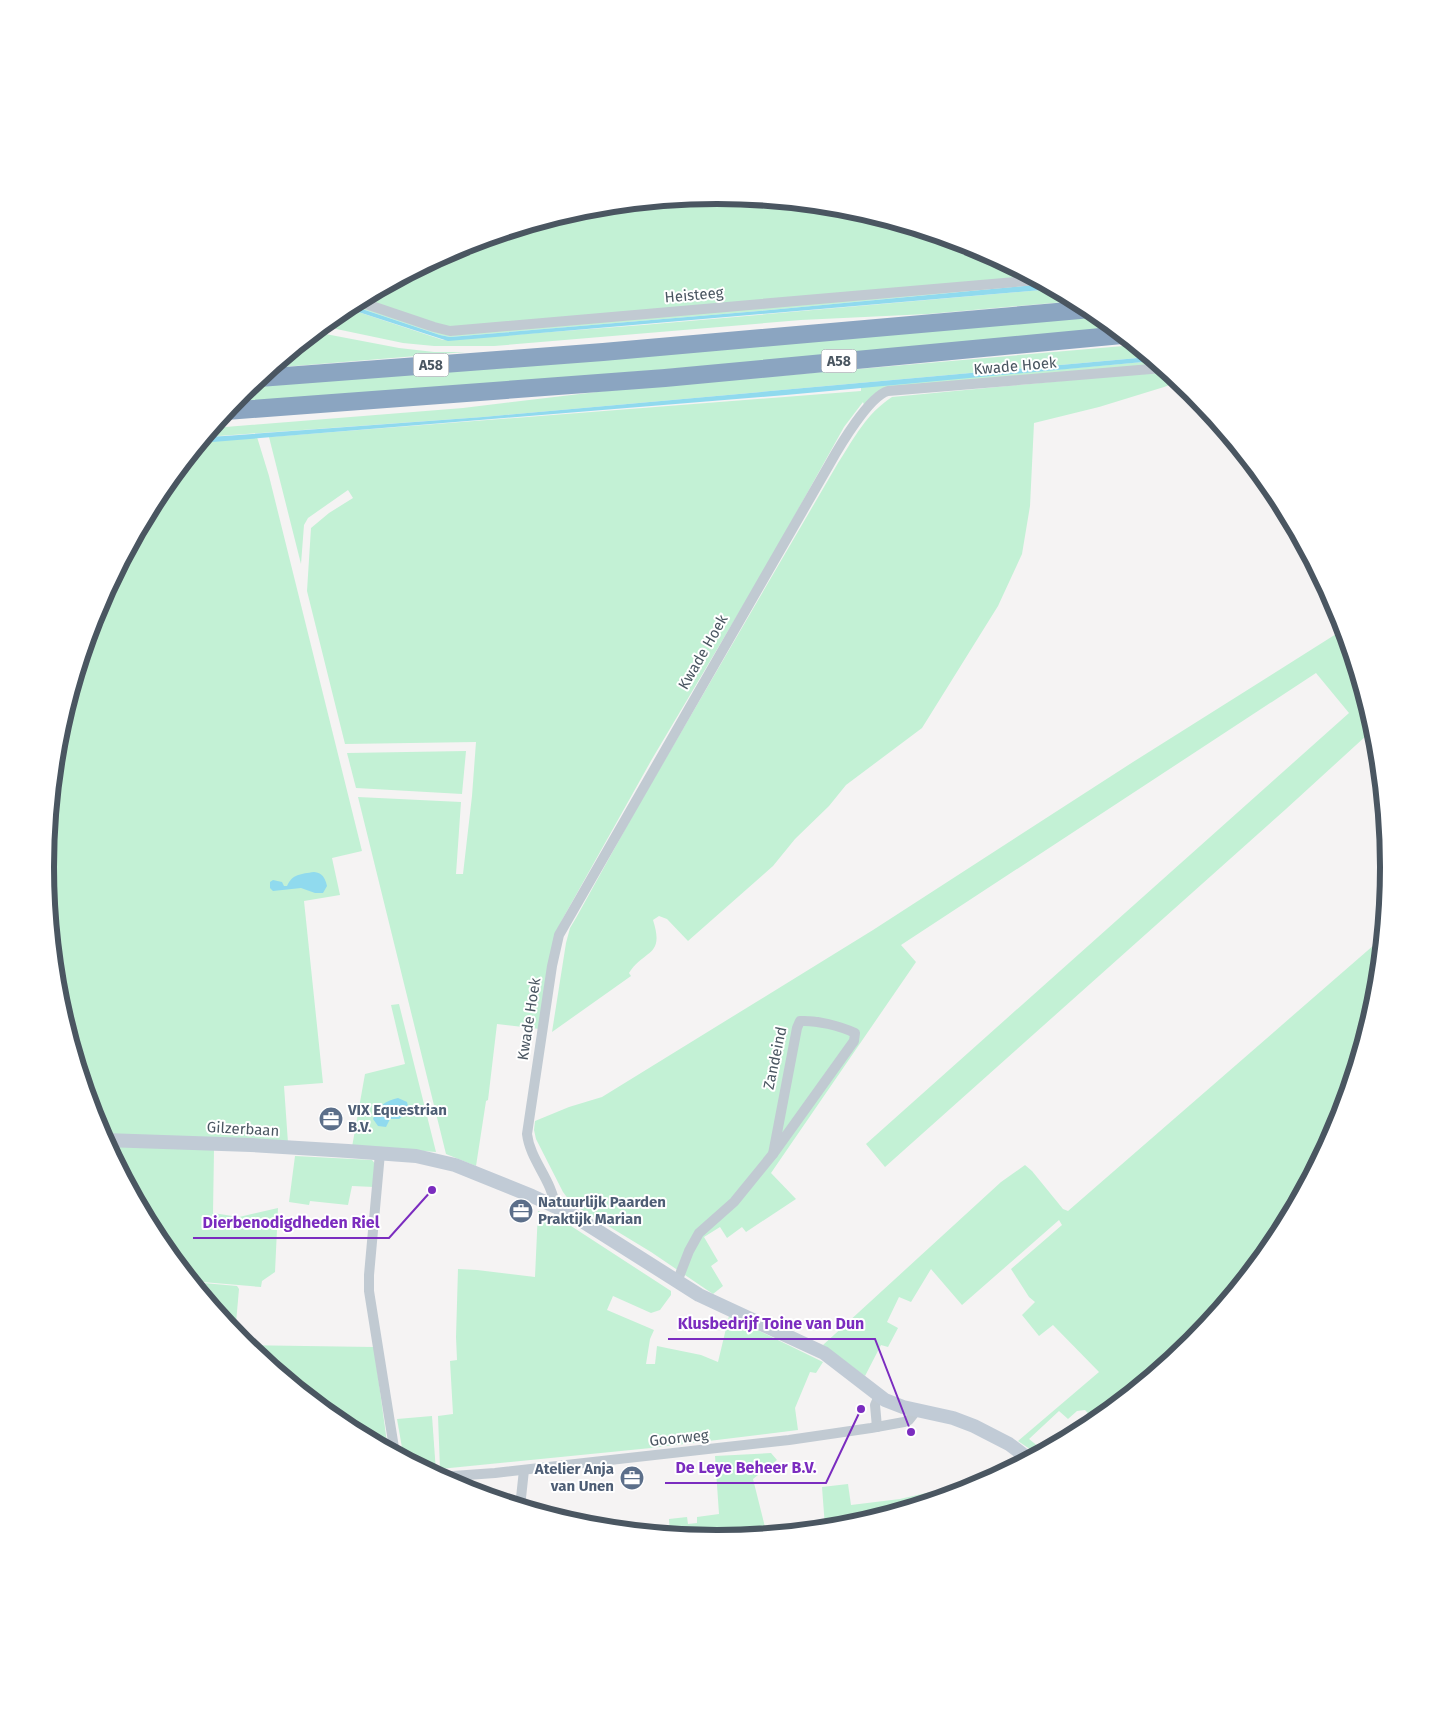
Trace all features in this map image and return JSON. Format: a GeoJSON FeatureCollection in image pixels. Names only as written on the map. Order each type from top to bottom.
{"type":"FeatureCollection","features":[{"type":"Feature","properties":{"kind":"highway","name":"A58"},"geometry":{"type":"LineString","coordinates":[[271,377],[603,352],[1076,310]]}},
{"type":"Feature","properties":{"kind":"highway","name":"A58"},"geometry":{"type":"LineString","coordinates":[[237,410],[665,378],[1114,336]]}},
{"type":"Feature","properties":{"kind":"street","name":"Heisteeg"},"geometry":{"type":"LineString","coordinates":[[367,304],[434,327],[450,330],[1026,281]]}},
{"type":"Feature","properties":{"kind":"street","name":"Kwade Hoek"},"geometry":{"type":"LineString","coordinates":[[555,1206],[554,1195],[530,1148],[526,1134],[559,935],[829,465],[858,420],[876,397],[888,391],[1154,369]]}},
{"type":"Feature","properties":{"kind":"street","name":"Zandeind"},"geometry":{"type":"LineString","coordinates":[[677,1282],[689,1251],[699,1233],[734,1202],[773,1154],[854,1041],[855,1034],[845,1028],[800,1021],[796,1028],[773,1154]]}},
{"type":"Feature","properties":{"kind":"street","name":"Gilzerbaan"},"geometry":{"type":"LineString","coordinates":[[113,1140],[251,1145],[380,1153]]}},
{"type":"Feature","properties":{"kind":"street"},"geometry":{"type":"LineString","coordinates":[[394,1447],[369,1290],[380,1153],[416,1156],[455,1165],[555,1206],[585,1222],[677,1282],[714,1302],[824,1353],[841,1364],[878,1396],[894,1404],[953,1418],[974,1426],[1010,1444],[1024,1455]]}},
{"type":"Feature","properties":{"kind":"street"},"geometry":{"type":"LineString","coordinates":[[877,1427],[874,1405],[878,1396]]}},
{"type":"Feature","properties":{"kind":"street","name":"Goorweg"},"geometry":{"type":"LineString","coordinates":[[455,1477],[789,1440],[877,1427],[909,1420],[916,1410]]}},
{"type":"Feature","properties":{"kind":"street"},"geometry":{"type":"LineString","coordinates":[[521,1501],[524,1470]]}},
{"type":"Feature","properties":{"kind":"green space"},"geometry":{"type":"Polygon","coordinates":[[[717,204],[760,206],[804,210],[846,217],[930,239],[971,255],[1020,278],[448,328],[368,304],[424,273],[504,239],[588,217],[630,210],[674,206],[717,204]]]}},
{"type":"Feature","properties":{"kind":"green space"},"geometry":{"type":"Polygon","coordinates":[[[1034,285],[450,337],[361,309],[364,306],[439,331],[689,314],[1034,285]]]}},
{"type":"Feature","properties":{"kind":"green space"},"geometry":{"type":"Polygon","coordinates":[[[1043,290],[1063,302],[928,314],[801,320],[494,346],[434,346],[403,343],[332,328],[356,311],[443,340],[643,325],[1043,290]]]}},
{"type":"Feature","properties":{"kind":"green space"},"geometry":{"type":"Polygon","coordinates":[[[1087,317],[1106,331],[243,404],[262,386],[1087,317]]]}},
{"type":"Feature","properties":{"kind":"green space"},"geometry":{"type":"Polygon","coordinates":[[[324,334],[399,348],[434,352],[465,352],[282,367],[324,334]]]}},
{"type":"Feature","properties":{"kind":"green space"},"geometry":{"type":"Polygon","coordinates":[[[1127,346],[1141,358],[483,417],[213,436],[221,427],[463,408],[605,391],[1127,346]]]}},
{"type":"Feature","properties":{"kind":"green space"},"geometry":{"type":"Polygon","coordinates":[[[1145,362],[1151,367],[881,390],[874,394],[864,405],[863,402],[844,427],[766,567],[652,759],[562,920],[557,931],[540,1029],[497,1024],[488,1100],[486,1101],[476,1166],[446,1154],[358,797],[461,802],[456,874],[463,874],[476,742],[345,744],[307,591],[311,528],[329,513],[353,498],[348,490],[308,518],[304,525],[301,564],[269,437],[861,391],[861,387],[1145,362]]]}},
{"type":"Feature","properties":{"kind":"green space"},"geometry":{"type":"Polygon","coordinates":[[[1157,372],[1171,385],[1099,407],[1034,423],[1030,506],[1022,554],[998,606],[922,728],[846,785],[829,806],[795,839],[773,866],[688,941],[667,919],[659,916],[653,920],[656,932],[655,947],[635,965],[629,973],[631,976],[552,1032],[570,928],[638,806],[838,463],[868,418],[892,397],[1157,372]]]}},
{"type":"Feature","properties":{"kind":"green space"},"geometry":{"type":"Polygon","coordinates":[[[257,437],[269,476],[362,851],[332,858],[340,895],[304,901],[323,1083],[284,1086],[288,1143],[111,1136],[89,1081],[76,1039],[66,997],[59,954],[55,911],[55,824],[66,738],[76,696],[104,614],[122,574],[166,499],[209,441],[257,437]]]}},
{"type":"Feature","properties":{"kind":"green space"},"geometry":{"type":"Polygon","coordinates":[[[1337,633],[1358,696],[1367,736],[885,1167],[866,1144],[1349,713],[1316,673],[901,945],[916,962],[771,1173],[796,1199],[746,1232],[742,1227],[727,1238],[720,1227],[704,1237],[718,1261],[711,1266],[723,1286],[713,1294],[651,1252],[572,1204],[563,1192],[536,1139],[535,1121],[569,1107],[602,1097],[873,930],[1133,762],[1337,633]]]}},
{"type":"Feature","properties":{"kind":"green space"},"geometry":{"type":"Polygon","coordinates":[[[466,751],[462,794],[356,788],[347,753],[466,751]]]}},
{"type":"Feature","properties":{"kind":"green space"},"geometry":{"type":"Polygon","coordinates":[[[1376,943],[1368,997],[1345,1081],[1312,1161],[1291,1199],[1268,1236],[1216,1305],[1154,1366],[1121,1394],[1090,1415],[1085,1410],[1077,1411],[1068,1419],[1059,1411],[1029,1439],[1039,1447],[1032,1451],[1018,1441],[1099,1372],[1053,1325],[1039,1336],[1022,1315],[1035,1302],[1029,1297],[1011,1269],[1062,1225],[1059,1220],[962,1305],[931,1269],[911,1302],[899,1297],[887,1322],[898,1328],[888,1347],[881,1345],[865,1376],[823,1345],[1001,1182],[1025,1165],[1063,1209],[1068,1211],[1376,943]]]}},
{"type":"Feature","properties":{"kind":"green space"},"geometry":{"type":"Polygon","coordinates":[[[399,1004],[436,1152],[352,1147],[365,1074],[405,1064],[391,1005],[399,1004]]]}},
{"type":"Feature","properties":{"kind":"green space"},"geometry":{"type":"Polygon","coordinates":[[[115,1145],[214,1150],[213,1213],[239,1217],[278,1208],[275,1272],[262,1281],[261,1287],[200,1282],[166,1236],[143,1199],[115,1145]]]}},
{"type":"Feature","properties":{"kind":"green space"},"geometry":{"type":"Polygon","coordinates":[[[295,1156],[372,1160],[376,1165],[374,1187],[352,1186],[348,1205],[310,1201],[309,1205],[289,1202],[295,1156]]]}},
{"type":"Feature","properties":{"kind":"green space"},"geometry":{"type":"Polygon","coordinates":[[[538,1211],[568,1224],[671,1291],[671,1295],[660,1310],[651,1313],[613,1296],[607,1310],[654,1330],[650,1339],[646,1364],[655,1364],[657,1346],[701,1355],[718,1362],[729,1316],[823,1362],[816,1373],[810,1372],[795,1408],[798,1430],[651,1448],[440,1469],[438,1416],[453,1414],[450,1361],[457,1360],[458,1269],[535,1277],[538,1211]]]}},
{"type":"Feature","properties":{"kind":"green space"},"geometry":{"type":"Polygon","coordinates":[[[200,1283],[237,1286],[239,1289],[236,1324],[200,1283]]]}},
{"type":"Feature","properties":{"kind":"green space"},"geometry":{"type":"Polygon","coordinates":[[[258,1345],[374,1347],[387,1443],[313,1394],[258,1345]]]}},
{"type":"Feature","properties":{"kind":"green space"},"geometry":{"type":"Polygon","coordinates":[[[432,1416],[436,1467],[403,1451],[397,1419],[432,1416]]]}},
{"type":"Feature","properties":{"kind":"green space"},"geometry":{"type":"Polygon","coordinates":[[[771,1453],[777,1460],[753,1479],[765,1529],[717,1531],[670,1529],[669,1519],[687,1517],[688,1524],[697,1523],[697,1517],[719,1514],[715,1456],[771,1453]]]}},
{"type":"Feature","properties":{"kind":"green space"},"geometry":{"type":"Polygon","coordinates":[[[848,1484],[851,1505],[900,1499],[955,1486],[889,1508],[825,1522],[822,1487],[848,1484]]]}},
{"type":"Feature","properties":{"kind":"water"},"geometry":{"type":"Polygon","coordinates":[[[1034,285],[1043,290],[448,341],[356,311],[361,309],[450,337],[1034,285]]]}},
{"type":"Feature","properties":{"kind":"water"},"geometry":{"type":"Polygon","coordinates":[[[1141,358],[1145,362],[786,395],[208,442],[213,437],[483,417],[1141,358]]]}},
{"type":"Feature","properties":{"kind":"water"},"geometry":{"type":"Polygon","coordinates":[[[314,872],[321,874],[325,880],[327,886],[323,893],[315,893],[301,888],[273,891],[270,888],[270,882],[273,880],[282,882],[284,886],[287,886],[294,877],[314,872]]]}},
{"type":"Feature","properties":{"kind":"water"},"geometry":{"type":"Polygon","coordinates":[[[398,1098],[407,1102],[406,1114],[399,1119],[390,1119],[386,1127],[378,1126],[373,1119],[377,1111],[389,1101],[398,1098]]]}},
{"type":"Feature","properties":{"kind":"place","name":"VIX Equestrian B.V."},"geometry":{"type":"Point","coordinates":[331,1119]}},
{"type":"Feature","properties":{"kind":"place","name":"Dierbenodigdheden Riel"},"geometry":{"type":"Point","coordinates":[432,1190]}},
{"type":"Feature","properties":{"kind":"place","name":"Natuurlijk Paarden Praktijk Marian"},"geometry":{"type":"Point","coordinates":[521,1211]}},
{"type":"Feature","properties":{"kind":"place","name":"De Leye Beheer B.V."},"geometry":{"type":"Point","coordinates":[861,1409]}},
{"type":"Feature","properties":{"kind":"place","name":"Klusbedrijf Toine van Dun"},"geometry":{"type":"Point","coordinates":[911,1432]}},
{"type":"Feature","properties":{"kind":"place","name":"Atelier Anja van Unen"},"geometry":{"type":"Point","coordinates":[632,1478]}}]}
